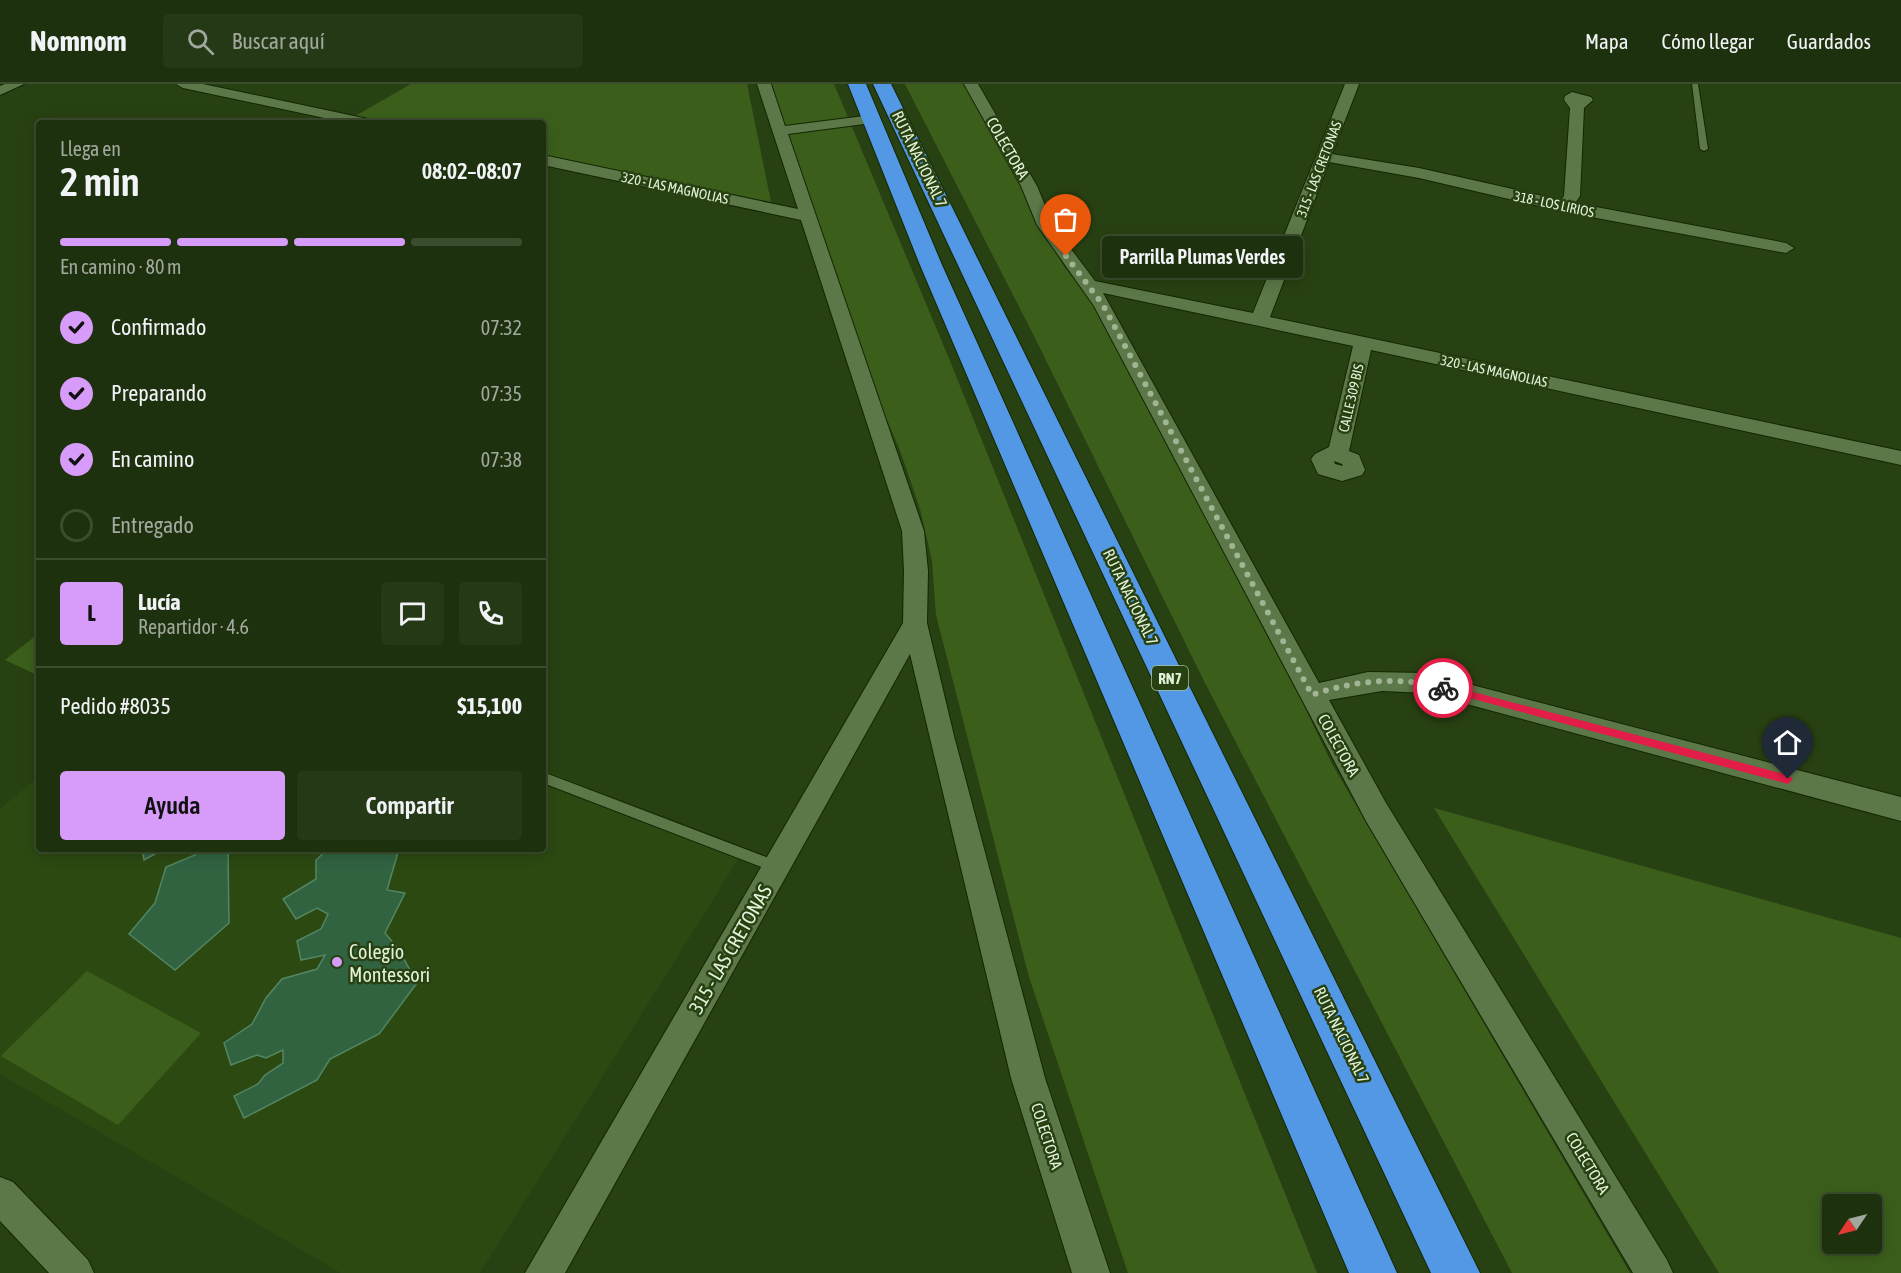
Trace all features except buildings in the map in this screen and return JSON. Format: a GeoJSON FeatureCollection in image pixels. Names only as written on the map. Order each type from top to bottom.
{"type":"FeatureCollection","features":[{"type":"Feature","properties":{"kind":"highway","name":"RUTA NACIONAL 7"},"geometry":{"type":"LineString","coordinates":[[857,84],[932,265],[1373,1273]]}},
{"type":"Feature","properties":{"kind":"highway","name":"RUTA NACIONAL 7"},"geometry":{"type":"LineString","coordinates":[[882,84],[1456,1273]]}},
{"type":"Feature","properties":{"kind":"street"},"geometry":{"type":"LineString","coordinates":[[0,91],[17,84]]}},
{"type":"Feature","properties":{"kind":"street"},"geometry":{"type":"LineString","coordinates":[[183,84],[354,120]]}},
{"type":"Feature","properties":{"kind":"street","name":"COLECTORA"},"geometry":{"type":"LineString","coordinates":[[764,84],[777,131],[913,531],[916,571],[915,623],[1028,1078],[1091,1273]]}},
{"type":"Feature","properties":{"kind":"street","name":"COLECTORA"},"geometry":{"type":"LineString","coordinates":[[971,84],[1029,186],[1045,225],[1103,305],[1376,812],[1654,1273]]}},
{"type":"Feature","properties":{"kind":"street","name":"315 - LAS CRETONAS"},"geometry":{"type":"LineString","coordinates":[[1259,321],[1352,84]]}},
{"type":"Feature","properties":{"kind":"street"},"geometry":{"type":"LineString","coordinates":[[1564,207],[1572,196],[1577,107]]}},
{"type":"Feature","properties":{"kind":"street"},"geometry":{"type":"LineString","coordinates":[[777,131],[873,119]]}},
{"type":"Feature","properties":{"kind":"street","name":"318 - LOS LIRIOS"},"geometry":{"type":"LineString","coordinates":[[1323,157],[1419,173],[1564,207],[1786,248]]}},
{"type":"Feature","properties":{"kind":"street","name":"320 - LAS MAGNOLIAS"},"geometry":{"type":"LineString","coordinates":[[546,161],[806,216]]}},
{"type":"Feature","properties":{"kind":"street","name":"320 - LAS MAGNOLIAS"},"geometry":{"type":"LineString","coordinates":[[1088,286],[1114,289],[1901,458]]}},
{"type":"Feature","properties":{"kind":"street","name":"CALLE 309 BIS"},"geometry":{"type":"LineString","coordinates":[[1338,454],[1363,343]]}},
{"type":"Feature","properties":{"kind":"street","name":"315 - LAS CRETONAS"},"geometry":{"type":"LineString","coordinates":[[544,1273],[915,623]]}},
{"type":"Feature","properties":{"kind":"street"},"geometry":{"type":"LineString","coordinates":[[1312,695],[1341,684],[1367,681],[1397,680],[1426,683],[1901,809]]}},
{"type":"Feature","properties":{"kind":"street"},"geometry":{"type":"LineString","coordinates":[[0,1196],[75,1273]]}},
{"type":"Feature","properties":{"kind":"lane"},"geometry":{"type":"LineString","coordinates":[[1695,84],[1704,149]]}},
{"type":"Feature","properties":{"kind":"lane"},"geometry":{"type":"LineString","coordinates":[[546,778],[777,867]]}},
{"type":"Feature","properties":{"kind":"shaded area"},"geometry":{"type":"Polygon","coordinates":[[[411,84],[747,84],[771,202],[546,156],[546,120],[374,120],[355,116],[411,84]]]}},
{"type":"Feature","properties":{"kind":"shaded area"},"geometry":{"type":"Polygon","coordinates":[[[768,84],[834,84],[950,361],[1317,1273],[1128,1273],[1029,977],[936,615],[932,561],[920,509],[901,453],[849,331],[768,84]]]}},
{"type":"Feature","properties":{"kind":"shaded area"},"geometry":{"type":"Polygon","coordinates":[[[905,84],[963,84],[970,93],[1063,265],[1102,315],[1285,666],[1332,764],[1630,1273],[1512,1273],[1205,683],[1033,334],[905,84]]]}},
{"type":"Feature","properties":{"kind":"shaded area"},"geometry":{"type":"Polygon","coordinates":[[[36,635],[36,675],[5,660],[36,635]]]}},
{"type":"Feature","properties":{"kind":"shaded area","name":"Colegio Montessori"},"geometry":{"type":"Polygon","coordinates":[[[546,770],[744,850],[480,1273],[341,1273],[0,1074],[0,809],[36,779],[36,852],[546,852],[546,770]]]}},
{"type":"Feature","properties":{"kind":"shaded area"},"geometry":{"type":"Polygon","coordinates":[[[1434,808],[1901,938],[1901,1273],[1719,1273],[1434,808]]]}},
{"type":"Feature","properties":{"kind":"shaded area"},"geometry":{"type":"Polygon","coordinates":[[[87,971],[201,1033],[118,1125],[1,1056],[87,971]]]}},
{"type":"Feature","properties":{"kind":"way so far"},"geometry":{"type":"LineString","coordinates":[[1066,256],[1103,305],[1312,695],[1341,684],[1367,681],[1397,680],[1426,683],[1443,688]]}},
{"type":"Feature","properties":{"kind":"place","name":"Parrilla Plumas Verdes"},"geometry":{"type":"Point","coordinates":[1066,256]}},
{"type":"Feature","properties":{"kind":"place","name":"Colegio Montessori"},"geometry":{"type":"Point","coordinates":[337,962]}},
{"type":"Feature","properties":{"kind":"route"},"geometry":{"type":"LineString","coordinates":[[1443,688],[1788,779]]}}]}
